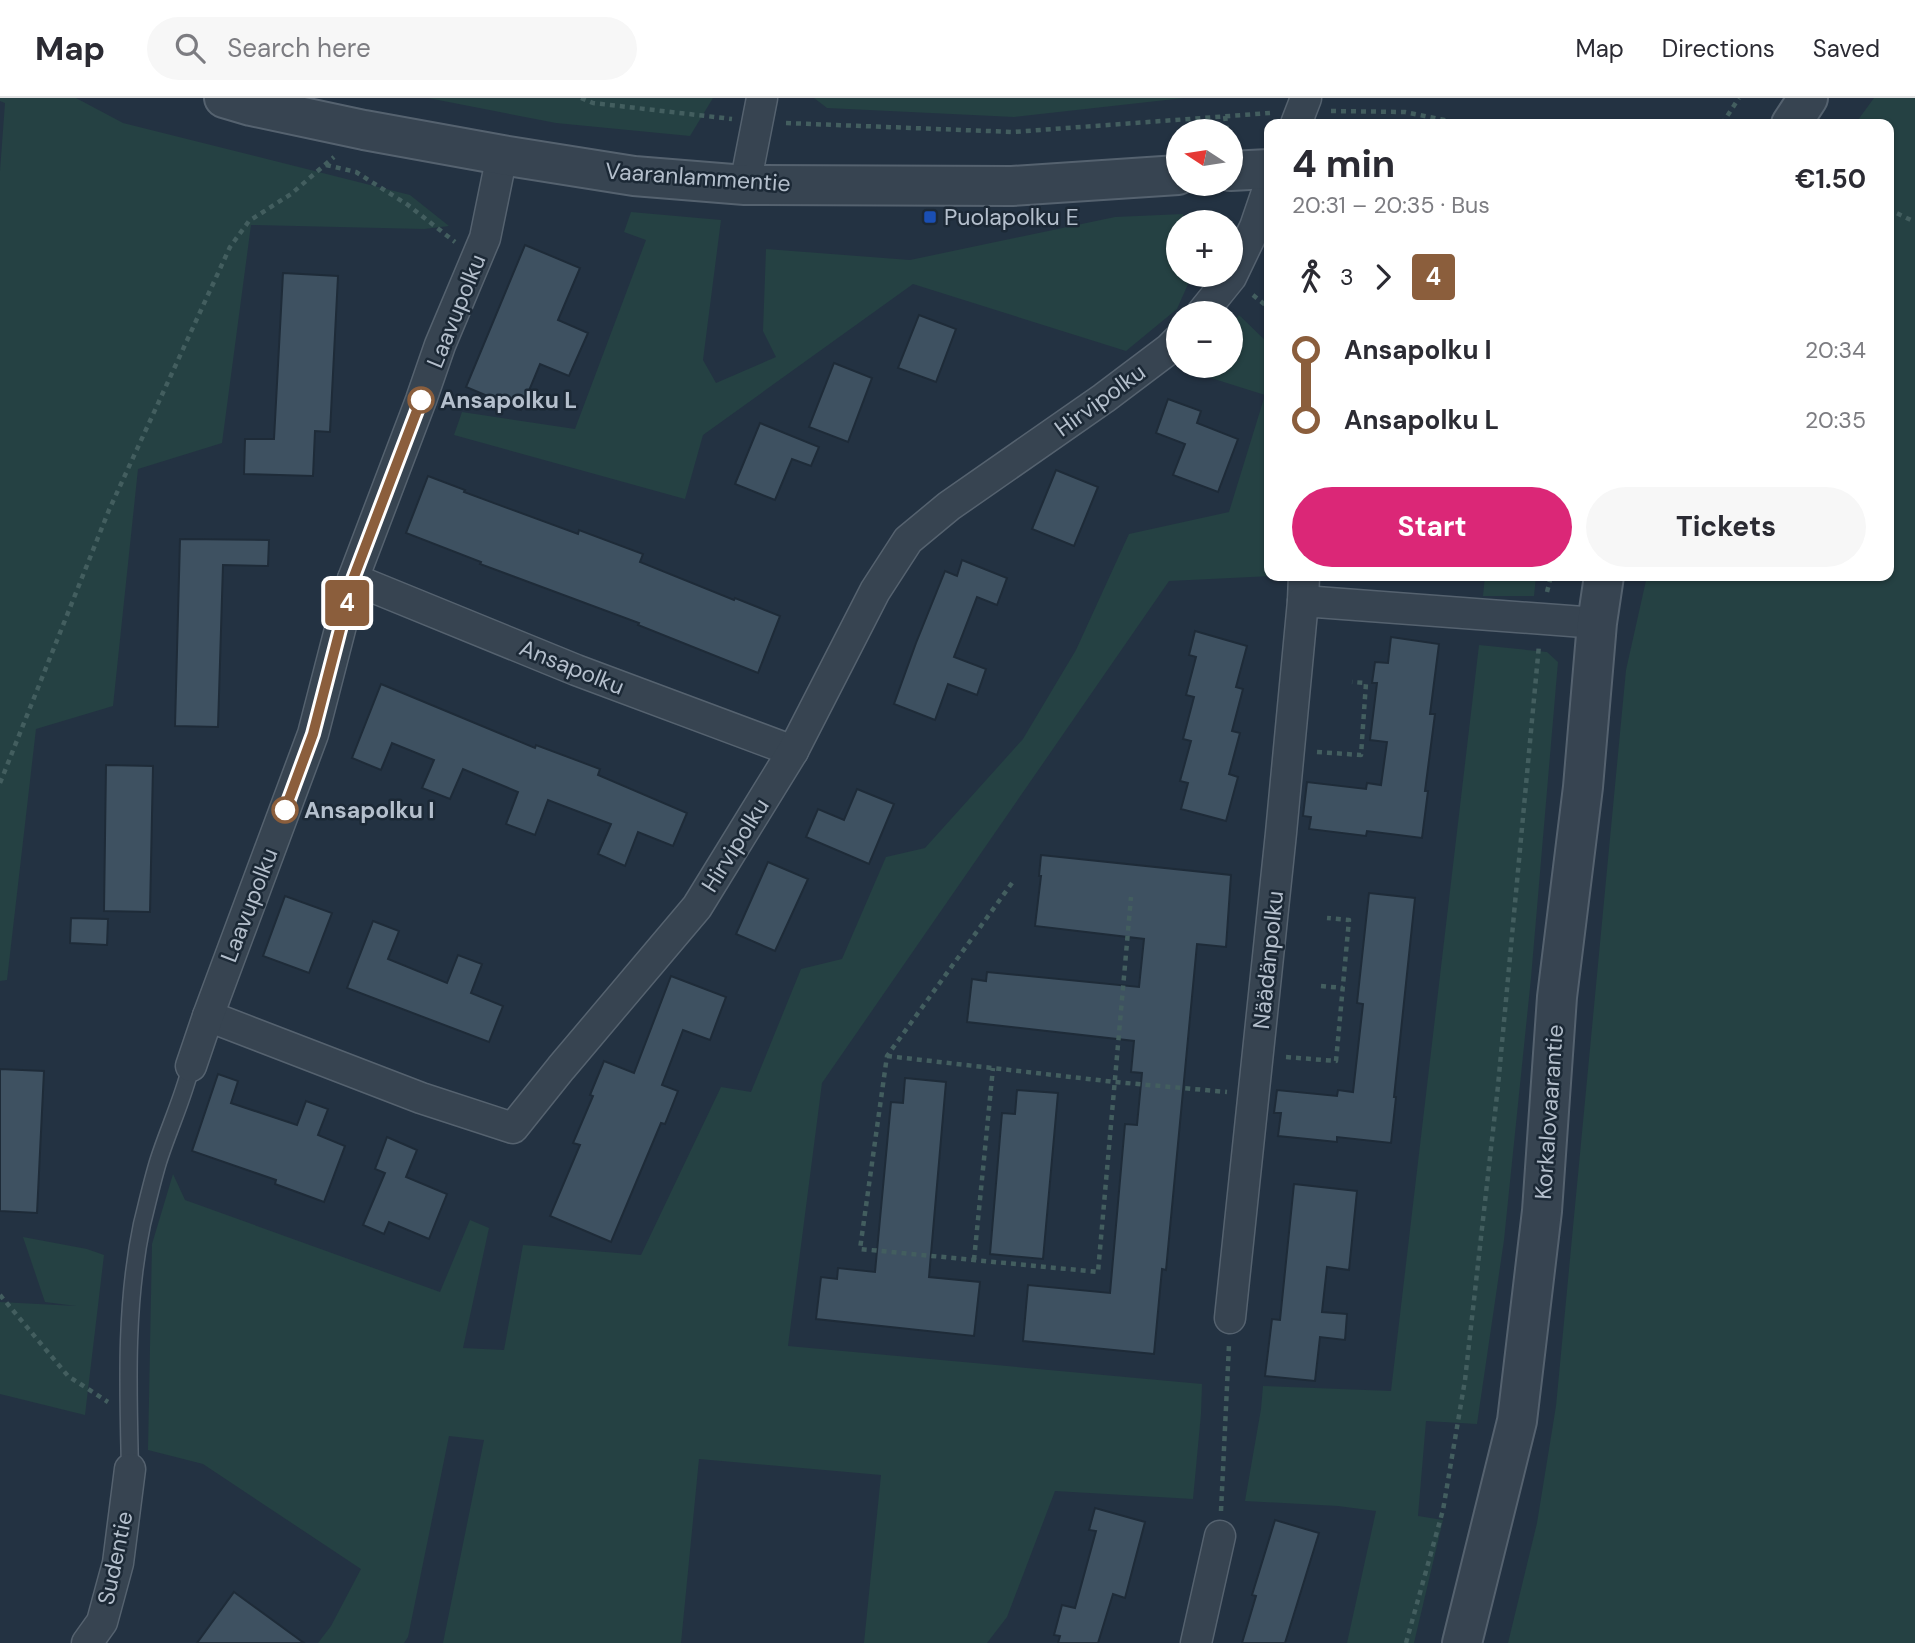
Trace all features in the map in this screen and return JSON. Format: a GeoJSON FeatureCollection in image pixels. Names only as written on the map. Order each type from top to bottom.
{"type":"FeatureCollection","features":[{"type":"Feature","properties":{"kind":"street","name":"Vaaranlammentie"},"geometry":{"type":"LineString","coordinates":[[224,98],[363,130],[634,176],[745,185],[1012,186],[1166,176]]}},
{"type":"Feature","properties":{"kind":"street"},"geometry":{"type":"LineString","coordinates":[[1794,119],[1808,98]]}},
{"type":"Feature","properties":{"kind":"street"},"geometry":{"type":"LineString","coordinates":[[745,185],[760,110]]}},
{"type":"Feature","properties":{"kind":"street","name":"Laavupolku"},"geometry":{"type":"LineString","coordinates":[[191,1066],[313,734],[353,579],[440,345],[485,238],[502,155]]}},
{"type":"Feature","properties":{"kind":"street"},"geometry":{"type":"LineString","coordinates":[[1243,171],[1264,169]]}},
{"type":"Feature","properties":{"kind":"street"},"geometry":{"type":"LineString","coordinates":[[1212,301],[1231,277],[1255,227],[1264,201]]}},
{"type":"Feature","properties":{"kind":"street","name":"Hirvipolku"},"geometry":{"type":"LineString","coordinates":[[208,1016],[421,1098],[513,1128],[698,907],[793,751],[875,591],[908,540],[949,506],[1104,398],[1166,351]]}},
{"type":"Feature","properties":{"kind":"street","name":"Ansapolku"},"geometry":{"type":"LineString","coordinates":[[353,579],[576,670],[793,751]]}},
{"type":"Feature","properties":{"kind":"street","name":"Korkalovaarantie"},"geometry":{"type":"LineString","coordinates":[[1462,1643],[1517,1421],[1542,1211],[1557,997],[1583,787],[1597,623],[1603,581]]}},
{"type":"Feature","properties":{"kind":"street","name":"Näädänpolku"},"geometry":{"type":"LineString","coordinates":[[1230,1318],[1304,589],[1541,620],[1597,623]]}},
{"type":"Feature","properties":{"kind":"street","name":"Sudentie"},"geometry":{"type":"LineString","coordinates":[[87,1643],[102,1622],[118,1563],[130,1469]]}},
{"type":"Feature","properties":{"kind":"street"},"geometry":{"type":"LineString","coordinates":[[1196,1643],[1220,1536]]}},
{"type":"Feature","properties":{"kind":"lane","name":"Laavupolku"},"geometry":{"type":"LineString","coordinates":[[130,1469],[129,1322],[134,1276],[142,1226],[159,1161],[185,1092],[191,1066]]}},
{"type":"Feature","properties":{"kind":"path"},"geometry":{"type":"LineString","coordinates":[[580,98],[593,103],[760,110],[1013,132],[1301,111],[1405,112],[1439,119]]}},
{"type":"Feature","properties":{"kind":"path"},"geometry":{"type":"LineString","coordinates":[[1725,119],[1739,98]]}},
{"type":"Feature","properties":{"kind":"path"},"geometry":{"type":"LineString","coordinates":[[0,783],[109,510],[230,247],[249,221],[291,194],[363,130]]}},
{"type":"Feature","properties":{"kind":"path"},"geometry":{"type":"LineString","coordinates":[[325,165],[356,172],[408,205],[476,260]]}},
{"type":"Feature","properties":{"kind":"path"},"geometry":{"type":"LineString","coordinates":[[1894,212],[1915,222]]}},
{"type":"Feature","properties":{"kind":"path"},"geometry":{"type":"LineString","coordinates":[[1406,1643],[1443,1510],[1465,1380],[1500,1073],[1541,620],[1550,581]]}},
{"type":"Feature","properties":{"kind":"path"},"geometry":{"type":"LineString","coordinates":[[1289,750],[1361,755],[1366,683],[1352,682]]}},
{"type":"Feature","properties":{"kind":"path"},"geometry":{"type":"LineString","coordinates":[[1012,883],[887,1056],[860,1249],[1098,1272],[1131,897]]}},
{"type":"Feature","properties":{"kind":"path"},"geometry":{"type":"LineString","coordinates":[[1258,1055],[1336,1061],[1349,920],[1327,918]]}},
{"type":"Feature","properties":{"kind":"path"},"geometry":{"type":"LineString","coordinates":[[1321,986],[1343,988]]}},
{"type":"Feature","properties":{"kind":"path"},"geometry":{"type":"LineString","coordinates":[[887,1056],[1115,1082],[1253,1094]]}},
{"type":"Feature","properties":{"kind":"path"},"geometry":{"type":"LineString","coordinates":[[974,1260],[993,1068]]}},
{"type":"Feature","properties":{"kind":"path"},"geometry":{"type":"LineString","coordinates":[[0,1295],[68,1376],[109,1403]]}},
{"type":"Feature","properties":{"kind":"path"},"geometry":{"type":"LineString","coordinates":[[1220,1536],[1230,1318]]}},
{"type":"Feature","properties":{"kind":"green space"},"geometry":{"type":"Polygon","coordinates":[[[0,98],[76,98],[123,123],[410,195],[449,226],[424,229],[251,225],[222,443],[138,469],[113,706],[36,729],[7,980],[0,981],[0,171],[5,103],[0,101],[0,98]]]}},
{"type":"Feature","properties":{"kind":"green space"},"geometry":{"type":"Polygon","coordinates":[[[428,98],[713,98],[690,136],[556,123],[428,98]]]}},
{"type":"Feature","properties":{"kind":"green space"},"geometry":{"type":"Polygon","coordinates":[[[814,98],[1184,98],[1014,117],[827,108],[814,98]]]}},
{"type":"Feature","properties":{"kind":"green space"},"geometry":{"type":"Polygon","coordinates":[[[1874,98],[1915,98],[1915,1643],[1508,1643],[1537,1523],[1556,1406],[1626,670],[1646,581],[1894,581],[1894,119],[1859,119],[1874,98]]]}},
{"type":"Feature","properties":{"kind":"green space"},"geometry":{"type":"Polygon","coordinates":[[[631,212],[721,220],[703,360],[716,383],[776,357],[763,331],[766,249],[910,260],[1115,217],[1166,215],[1166,287],[1187,287],[1181,301],[1166,301],[1166,318],[1126,351],[913,284],[703,435],[685,499],[454,435],[462,412],[575,429],[646,240],[624,232],[631,212]]]}},
{"type":"Feature","properties":{"kind":"green space"},"geometry":{"type":"Polygon","coordinates":[[[1243,319],[1264,339],[1264,395],[1211,378],[1243,378],[1243,319]]]}},
{"type":"Feature","properties":{"kind":"green space"},"geometry":{"type":"Polygon","coordinates":[[[1264,398],[1264,576],[1169,581],[822,1083],[788,1346],[1202,1384],[1193,1499],[1055,1491],[1007,1617],[987,1643],[864,1643],[881,1475],[699,1459],[681,1643],[443,1643],[484,1440],[449,1436],[408,1637],[404,1643],[318,1643],[331,1626],[361,1569],[203,1464],[148,1450],[152,1244],[173,1174],[185,1200],[440,1292],[470,1220],[489,1228],[463,1348],[504,1350],[523,1245],[641,1255],[721,1087],[751,1092],[801,969],[842,959],[886,857],[925,848],[1023,739],[1076,650],[1129,534],[1229,512],[1264,398]]]}},
{"type":"Feature","properties":{"kind":"green space"},"geometry":{"type":"Polygon","coordinates":[[[1484,581],[1536,581],[1534,596],[1483,596],[1484,581]]]}},
{"type":"Feature","properties":{"kind":"green space"},"geometry":{"type":"Polygon","coordinates":[[[1479,645],[1547,652],[1558,662],[1531,978],[1504,1240],[1477,1424],[1426,1421],[1418,1516],[1443,1520],[1414,1643],[1347,1643],[1376,1511],[1245,1501],[1263,1386],[1391,1391],[1479,645]]]}},
{"type":"Feature","properties":{"kind":"green space"},"geometry":{"type":"Polygon","coordinates":[[[23,1237],[87,1249],[104,1255],[85,1415],[0,1394],[0,1302],[76,1306],[45,1302],[23,1237]]]}},
{"type":"Feature","properties":{"kind":"building"},"geometry":{"type":"Polygon","coordinates":[[[525,245],[580,268],[558,320],[588,333],[569,376],[540,364],[521,410],[466,387],[525,245]]]}},
{"type":"Feature","properties":{"kind":"building"},"geometry":{"type":"Polygon","coordinates":[[[283,273],[338,276],[330,432],[315,431],[313,476],[244,474],[245,439],[274,439],[283,273]]]}},
{"type":"Feature","properties":{"kind":"building"},"geometry":{"type":"Polygon","coordinates":[[[919,315],[956,329],[936,382],[898,368],[919,315]]]}},
{"type":"Feature","properties":{"kind":"building"},"geometry":{"type":"Polygon","coordinates":[[[834,363],[872,378],[848,442],[809,427],[834,363]]]}},
{"type":"Feature","properties":{"kind":"building"},"geometry":{"type":"Polygon","coordinates":[[[1168,399],[1201,411],[1197,423],[1238,439],[1218,492],[1173,475],[1185,444],[1156,433],[1168,399]]]}},
{"type":"Feature","properties":{"kind":"building"},"geometry":{"type":"Polygon","coordinates":[[[760,423],[819,447],[811,466],[792,459],[775,500],[735,484],[760,423]]]}},
{"type":"Feature","properties":{"kind":"building"},"geometry":{"type":"Polygon","coordinates":[[[1056,470],[1098,487],[1074,546],[1032,529],[1056,470]]]}},
{"type":"Feature","properties":{"kind":"building"},"geometry":{"type":"Polygon","coordinates":[[[428,476],[578,534],[579,530],[643,554],[640,562],[780,616],[758,673],[638,625],[639,623],[480,564],[481,562],[406,533],[428,476]]]}},
{"type":"Feature","properties":{"kind":"building"},"geometry":{"type":"Polygon","coordinates":[[[180,539],[269,540],[268,566],[223,565],[218,727],[175,726],[180,539]]]}},
{"type":"Feature","properties":{"kind":"building"},"geometry":{"type":"Polygon","coordinates":[[[962,560],[1007,578],[997,605],[977,597],[954,657],[986,669],[977,695],[948,684],[935,720],[894,704],[945,571],[957,576],[962,560]]]}},
{"type":"Feature","properties":{"kind":"building"},"geometry":{"type":"Polygon","coordinates":[[[1195,631],[1247,646],[1236,687],[1243,689],[1232,731],[1240,733],[1229,774],[1238,777],[1226,821],[1181,809],[1188,783],[1180,781],[1191,741],[1183,739],[1194,697],[1186,695],[1196,657],[1189,655],[1195,631]]]}},
{"type":"Feature","properties":{"kind":"building"},"geometry":{"type":"Polygon","coordinates":[[[1391,637],[1439,644],[1430,714],[1435,714],[1422,838],[1367,831],[1366,836],[1309,829],[1311,817],[1303,816],[1307,782],[1366,789],[1367,783],[1381,785],[1387,742],[1370,740],[1377,683],[1372,683],[1375,662],[1388,663],[1391,637]]]}},
{"type":"Feature","properties":{"kind":"building"},"geometry":{"type":"Polygon","coordinates":[[[381,684],[535,748],[536,745],[600,769],[598,775],[687,813],[673,846],[638,832],[625,866],[598,854],[611,824],[548,800],[535,835],[506,824],[518,792],[463,769],[450,799],[422,788],[434,760],[392,743],[381,770],[352,758],[381,684]]]}},
{"type":"Feature","properties":{"kind":"building"},"geometry":{"type":"Polygon","coordinates":[[[106,765],[153,766],[150,912],[104,911],[106,765]]]}},
{"type":"Feature","properties":{"kind":"building"},"geometry":{"type":"Polygon","coordinates":[[[857,789],[894,804],[869,864],[806,837],[818,809],[844,820],[857,789]]]}},
{"type":"Feature","properties":{"kind":"building"},"geometry":{"type":"Polygon","coordinates":[[[1041,855],[1231,875],[1226,947],[1197,944],[1166,1270],[1162,1269],[1154,1354],[1023,1341],[1028,1285],[1110,1293],[1125,1124],[1137,1125],[1142,1073],[1131,1072],[1134,1041],[967,1022],[972,979],[986,981],[987,972],[1139,987],[1144,939],[1035,926],[1041,855]]]}},
{"type":"Feature","properties":{"kind":"building"},"geometry":{"type":"Polygon","coordinates":[[[768,862],[808,879],[775,951],[736,934],[768,862]]]}},
{"type":"Feature","properties":{"kind":"building"},"geometry":{"type":"Polygon","coordinates":[[[1369,893],[1415,898],[1391,1143],[1337,1137],[1337,1142],[1278,1136],[1281,1113],[1274,1113],[1277,1090],[1337,1096],[1338,1090],[1353,1092],[1363,1004],[1357,1003],[1369,893]]]}},
{"type":"Feature","properties":{"kind":"building"},"geometry":{"type":"Polygon","coordinates":[[[285,896],[332,913],[309,973],[263,956],[285,896]]]}},
{"type":"Feature","properties":{"kind":"building"},"geometry":{"type":"Polygon","coordinates":[[[71,918],[108,919],[107,945],[70,943],[71,918]]]}},
{"type":"Feature","properties":{"kind":"building"},"geometry":{"type":"Polygon","coordinates":[[[373,921],[399,931],[388,959],[447,983],[458,955],[482,964],[471,993],[503,1006],[489,1042],[347,988],[373,921]]]}},
{"type":"Feature","properties":{"kind":"building"},"geometry":{"type":"Polygon","coordinates":[[[671,976],[726,997],[710,1040],[683,1030],[662,1085],[678,1091],[665,1124],[661,1123],[611,1242],[550,1216],[580,1145],[573,1143],[604,1061],[634,1073],[671,976]]]}},
{"type":"Feature","properties":{"kind":"building"},"geometry":{"type":"Polygon","coordinates":[[[0,1069],[44,1071],[37,1213],[0,1211],[0,1069]]]}},
{"type":"Feature","properties":{"kind":"building"},"geometry":{"type":"Polygon","coordinates":[[[218,1074],[238,1081],[231,1103],[297,1125],[306,1101],[328,1109],[318,1135],[345,1146],[324,1202],[275,1184],[276,1180],[192,1151],[218,1074]]]}},
{"type":"Feature","properties":{"kind":"building"},"geometry":{"type":"Polygon","coordinates":[[[905,1078],[946,1082],[929,1277],[980,1282],[974,1336],[816,1319],[821,1277],[837,1279],[838,1268],[875,1272],[891,1102],[903,1103],[905,1078]]]}},
{"type":"Feature","properties":{"kind":"building"},"geometry":{"type":"Polygon","coordinates":[[[1017,1090],[1058,1093],[1043,1259],[990,1254],[1002,1113],[1015,1114],[1017,1090]]]}},
{"type":"Feature","properties":{"kind":"building"},"geometry":{"type":"Polygon","coordinates":[[[387,1137],[417,1150],[406,1177],[447,1194],[429,1239],[389,1222],[384,1234],[363,1225],[385,1173],[375,1169],[387,1137]]]}},
{"type":"Feature","properties":{"kind":"building"},"geometry":{"type":"Polygon","coordinates":[[[1294,1184],[1357,1191],[1349,1270],[1327,1267],[1322,1312],[1347,1314],[1345,1340],[1320,1337],[1315,1381],[1265,1376],[1272,1319],[1280,1320],[1294,1184]]]}},
{"type":"Feature","properties":{"kind":"building"},"geometry":{"type":"Polygon","coordinates":[[[1095,1508],[1145,1522],[1125,1598],[1113,1594],[1098,1643],[1058,1643],[1060,1636],[1054,1635],[1062,1605],[1075,1608],[1096,1531],[1089,1530],[1095,1508]]]}},
{"type":"Feature","properties":{"kind":"building"},"geometry":{"type":"Polygon","coordinates":[[[1275,1520],[1319,1533],[1285,1643],[1242,1643],[1256,1596],[1252,1595],[1275,1520]]]}},
{"type":"Feature","properties":{"kind":"building"},"geometry":{"type":"Polygon","coordinates":[[[234,1592],[304,1643],[197,1643],[234,1592]]]}},
{"type":"Feature","properties":{"kind":"bus line","name":"4"},"geometry":{"type":"LineString","coordinates":[[285,810],[313,734],[353,579],[421,400]]}},
{"type":"Feature","properties":{"kind":"place","name":"Puolapolku E"},"geometry":{"type":"Point","coordinates":[930,217]}},
{"type":"Feature","properties":{"kind":"place","name":"Ansapolku L"},"geometry":{"type":"Point","coordinates":[421,400]}},
{"type":"Feature","properties":{"kind":"place","name":"Ansapolku I"},"geometry":{"type":"Point","coordinates":[285,810]}}]}
